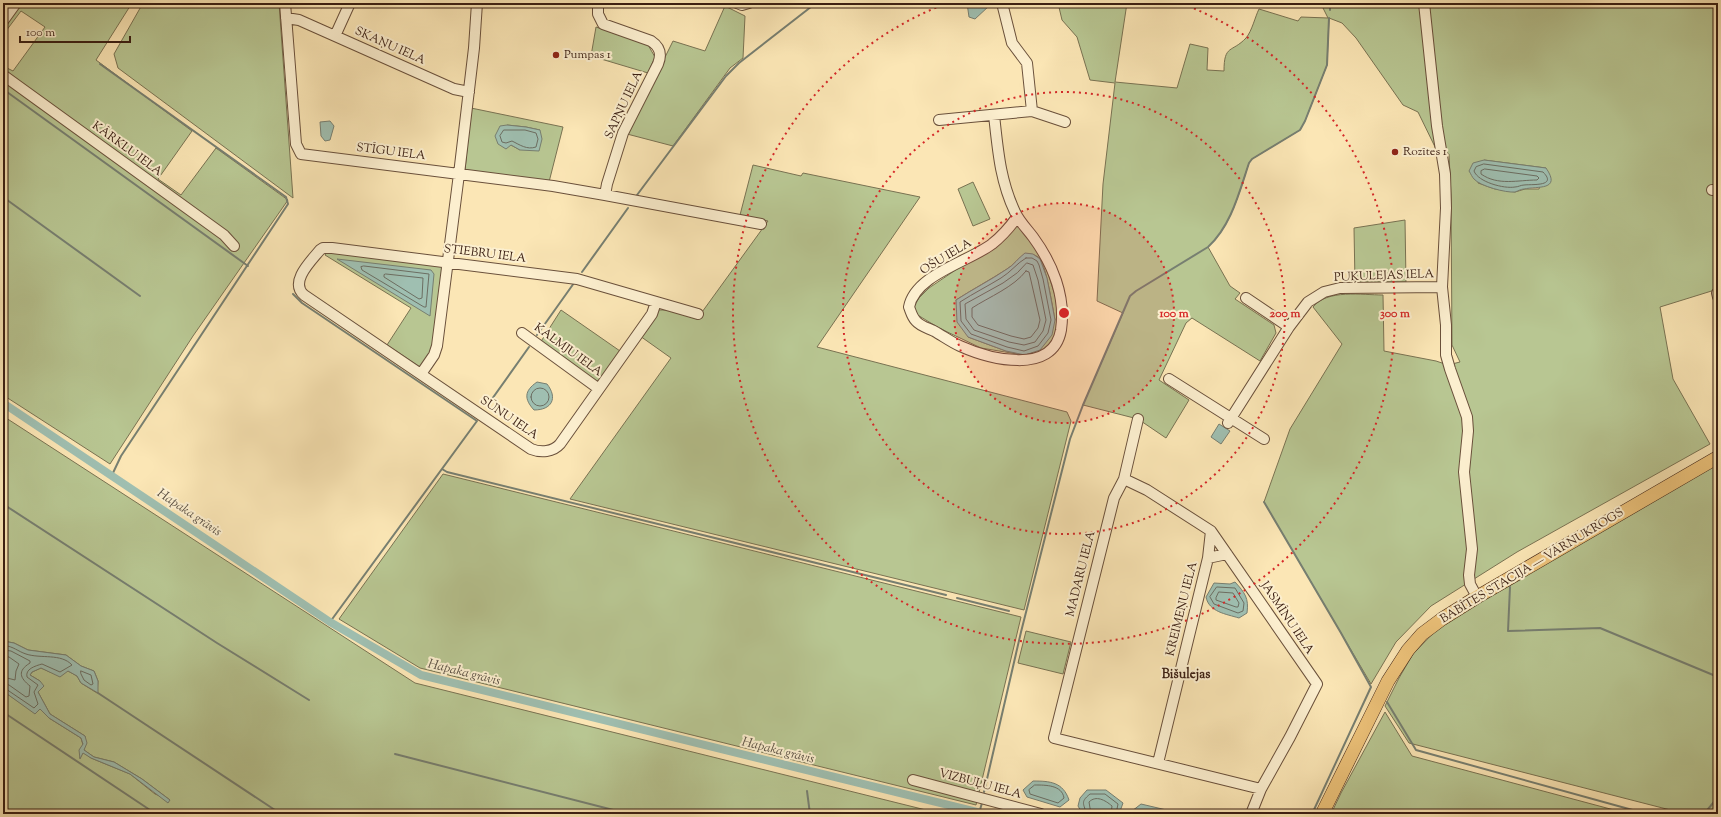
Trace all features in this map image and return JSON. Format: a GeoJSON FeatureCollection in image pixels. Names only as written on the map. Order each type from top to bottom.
{"type":"FeatureCollection","features":[{"type":"Feature","properties":{"kind":"main road","name":"BABĪTES STACIJA — VĀRNUKROGS"},"geometry":{"type":"LineString","coordinates":[[1322,814],[1388,680],[1408,650],[1422,634],[1442,619],[1477,597],[1718,457]]}},
{"type":"Feature","properties":{"kind":"street"},"geometry":{"type":"LineString","coordinates":[[3,20],[16,3]]}},
{"type":"Feature","properties":{"kind":"street","name":"STĪGU IELA"},"geometry":{"type":"LineString","coordinates":[[285,3],[296,144],[301,154],[459,174]]}},
{"type":"Feature","properties":{"kind":"street","name":"SKAŅU IELA"},"geometry":{"type":"LineString","coordinates":[[350,3],[335,36],[454,89],[468,92]]}},
{"type":"Feature","properties":{"kind":"street"},"geometry":{"type":"LineString","coordinates":[[421,374],[434,355],[437,346],[475,40],[477,3]]}},
{"type":"Feature","properties":{"kind":"street","name":"SAPŅU IELA"},"geometry":{"type":"LineString","coordinates":[[598,3],[598,14],[602,24],[651,41],[658,46],[661,55],[621,139],[605,195]]}},
{"type":"Feature","properties":{"kind":"street"},"geometry":{"type":"LineString","coordinates":[[737,3],[742,5],[749,3]]}},
{"type":"Feature","properties":{"kind":"street"},"geometry":{"type":"LineString","coordinates":[[1002,3],[1012,43],[1027,63],[1032,111]]}},
{"type":"Feature","properties":{"kind":"street"},"geometry":{"type":"LineString","coordinates":[[1424,3],[1437,126],[1445,174],[1446,208],[1442,287],[1446,325],[1446,355],[1467,417],[1468,431],[1464,472],[1472,549],[1469,575],[1470,584],[1477,597]]}},
{"type":"Feature","properties":{"kind":"street"},"geometry":{"type":"LineString","coordinates":[[286,18],[298,20],[335,36]]}},
{"type":"Feature","properties":{"kind":"street","name":"KĀRKLU IELA"},"geometry":{"type":"LineString","coordinates":[[3,75],[224,235],[234,246]]}},
{"type":"Feature","properties":{"kind":"street"},"geometry":{"type":"LineString","coordinates":[[939,120],[1032,111],[1065,122]]}},
{"type":"Feature","properties":{"kind":"street","name":"OŠU IELA"},"geometry":{"type":"LineString","coordinates":[[994,115],[1002,181],[1017,217],[1043,252],[1051,266],[1057,284],[1061,306],[1061,329],[1058,341],[1051,351],[1036,359],[1014,360],[984,354],[961,346],[916,322],[909,307],[913,294],[931,278],[992,244],[1007,230],[1017,217]]}},
{"type":"Feature","properties":{"kind":"street"},"geometry":{"type":"LineString","coordinates":[[459,174],[552,186],[761,224]]}},
{"type":"Feature","properties":{"kind":"street","name":"STIEBRU IELA"},"geometry":{"type":"LineString","coordinates":[[304,295],[299,289],[298,282],[317,254],[323,248],[332,248],[577,279],[698,314]]}},
{"type":"Feature","properties":{"kind":"street","name":"PUĶULEJAS IELA"},"geometry":{"type":"LineString","coordinates":[[1230,420],[1289,327],[1308,302],[1324,292],[1340,288],[1442,287]]}},
{"type":"Feature","properties":{"kind":"street","name":"SŪNU IELA"},"geometry":{"type":"LineString","coordinates":[[304,295],[532,449],[538,451],[551,450],[558,447],[652,314],[656,302]]}},
{"type":"Feature","properties":{"kind":"street"},"geometry":{"type":"LineString","coordinates":[[1246,298],[1289,327]]}},
{"type":"Feature","properties":{"kind":"street","name":"KALMJU IELA"},"geometry":{"type":"LineString","coordinates":[[522,333],[599,389]]}},
{"type":"Feature","properties":{"kind":"street"},"geometry":{"type":"LineString","coordinates":[[1169,379],[1230,420],[1264,439]]}},
{"type":"Feature","properties":{"kind":"street","name":"MADARU IELA"},"geometry":{"type":"LineString","coordinates":[[1138,419],[1124,479],[1114,498],[1054,738],[1158,763]]}},
{"type":"Feature","properties":{"kind":"street","name":"JASMĪNU IELA"},"geometry":{"type":"LineString","coordinates":[[1124,479],[1147,490],[1211,531],[1317,684],[1261,789],[1250,814]]}},
{"type":"Feature","properties":{"kind":"street","name":"KREIMEŅU IELA"},"geometry":{"type":"LineString","coordinates":[[1158,763],[1208,558],[1211,531]]}},
{"type":"Feature","properties":{"kind":"street"},"geometry":{"type":"LineString","coordinates":[[1208,558],[1227,554]]}},
{"type":"Feature","properties":{"kind":"street"},"geometry":{"type":"LineString","coordinates":[[1158,763],[1261,789]]}},
{"type":"Feature","properties":{"kind":"street","name":"VIZBUĻU IELA"},"geometry":{"type":"LineString","coordinates":[[912,780],[1040,814]]}},
{"type":"Feature","properties":{"kind":"green space"},"geometry":{"type":"Polygon","coordinates":[[[3,3],[132,3],[96,60],[192,131],[158,179],[181,195],[216,148],[288,200],[193,336],[110,464],[3,395],[3,66],[13,71],[45,27],[21,11],[3,35],[3,3]]]}},
{"type":"Feature","properties":{"kind":"green space"},"geometry":{"type":"Polygon","coordinates":[[[143,3],[279,3],[293,198],[118,68],[114,54],[143,3]]]}},
{"type":"Feature","properties":{"kind":"green space"},"geometry":{"type":"Polygon","coordinates":[[[1058,3],[1127,3],[1115,82],[1177,88],[1190,44],[1208,48],[1207,70],[1224,71],[1224,62],[1227,53],[1246,38],[1259,9],[1298,21],[1301,17],[1328,18],[1323,8],[1324,3],[1718,3],[1718,289],[1660,307],[1673,379],[1710,444],[1517,552],[1431,606],[1396,642],[1371,684],[1264,502],[1290,429],[1342,344],[1313,307],[1319,301],[1336,295],[1345,294],[1383,295],[1384,351],[1436,361],[1448,365],[1460,362],[1452,345],[1451,196],[1449,154],[1437,151],[1418,112],[1403,105],[1356,38],[1342,23],[1329,18],[1327,65],[1305,121],[1300,130],[1252,159],[1249,163],[1238,197],[1223,229],[1208,247],[1230,286],[1240,293],[1235,299],[1274,325],[1276,333],[1260,361],[1192,318],[1186,323],[1159,380],[1189,400],[1166,438],[1138,419],[1083,405],[1123,313],[1097,301],[1103,184],[1115,83],[1090,80],[1077,37],[1062,20],[1058,3]],[[1484,160],[1478,183],[1495,189],[1515,192],[1525,189],[1539,189],[1546,168],[1484,160]]]}},
{"type":"Feature","properties":{"kind":"green space"},"geometry":{"type":"Polygon","coordinates":[[[725,6],[745,16],[743,58],[730,68],[673,146],[627,134],[673,41],[705,51],[725,6]]]}},
{"type":"Feature","properties":{"kind":"green space"},"geometry":{"type":"Polygon","coordinates":[[[596,27],[648,45],[655,57],[648,73],[591,56],[596,27]]]}},
{"type":"Feature","properties":{"kind":"green space"},"geometry":{"type":"Polygon","coordinates":[[[471,108],[563,127],[549,182],[465,170],[471,108]],[[507,125],[511,145],[520,150],[540,130],[507,125]]]}},
{"type":"Feature","properties":{"kind":"green space"},"geometry":{"type":"Polygon","coordinates":[[[753,165],[801,176],[803,173],[920,197],[817,347],[1067,412],[1071,421],[1024,610],[570,499],[671,358],[640,336],[658,310],[668,310],[697,319],[768,221],[740,215],[753,165]]]}},
{"type":"Feature","properties":{"kind":"green space"},"geometry":{"type":"Polygon","coordinates":[[[973,182],[990,219],[973,226],[958,189],[973,182]]]}},
{"type":"Feature","properties":{"kind":"green space"},"geometry":{"type":"Polygon","coordinates":[[[1405,220],[1406,282],[1355,282],[1354,228],[1405,220]]]}},
{"type":"Feature","properties":{"kind":"green space"},"geometry":{"type":"Polygon","coordinates":[[[1015,226],[1024,229],[1042,254],[1057,302],[1058,330],[1048,350],[1029,356],[981,348],[939,328],[916,314],[914,306],[919,298],[929,288],[957,269],[994,249],[1015,226]],[[1025,254],[1012,266],[956,300],[968,337],[1006,351],[1025,355],[1055,320],[1045,270],[1042,263],[1037,256],[1025,254]]]}},
{"type":"Feature","properties":{"kind":"green space"},"geometry":{"type":"Polygon","coordinates":[[[328,251],[443,265],[433,349],[420,367],[387,345],[411,308],[325,255],[328,251]]]}},
{"type":"Feature","properties":{"kind":"green space"},"geometry":{"type":"Polygon","coordinates":[[[561,310],[620,351],[598,383],[540,343],[561,310]]]}},
{"type":"Feature","properties":{"kind":"green space"},"geometry":{"type":"Polygon","coordinates":[[[3,416],[415,683],[942,814],[3,814],[3,691],[35,713],[39,708],[49,718],[81,738],[83,745],[80,758],[83,752],[91,758],[130,774],[155,794],[170,800],[142,779],[114,762],[94,757],[84,750],[85,736],[50,714],[38,692],[40,681],[30,675],[32,672],[41,668],[50,672],[68,671],[77,676],[81,683],[97,693],[98,681],[94,671],[81,666],[66,655],[28,650],[14,643],[3,641],[3,416]]]}},
{"type":"Feature","properties":{"kind":"green space"},"geometry":{"type":"Polygon","coordinates":[[[1718,463],[1718,814],[1686,814],[1409,743],[1385,706],[1413,654],[1444,622],[1718,463]]]}},
{"type":"Feature","properties":{"kind":"green space"},"geometry":{"type":"Polygon","coordinates":[[[443,474],[1021,617],[976,805],[420,668],[339,619],[443,474]]]}},
{"type":"Feature","properties":{"kind":"green space"},"geometry":{"type":"Polygon","coordinates":[[[1026,631],[1071,642],[1063,674],[1018,663],[1026,631]]]}},
{"type":"Feature","properties":{"kind":"green space"},"geometry":{"type":"Polygon","coordinates":[[[1385,712],[1412,756],[1629,814],[1331,814],[1385,712]]]}},
{"type":"Feature","properties":{"kind":"water"},"geometry":{"type":"Polygon","coordinates":[[[967,3],[986,3],[989,6],[975,19],[969,17],[967,3]]]}},
{"type":"Feature","properties":{"kind":"water"},"geometry":{"type":"Polygon","coordinates":[[[330,121],[334,126],[330,140],[325,141],[321,136],[320,122],[330,121]]]}},
{"type":"Feature","properties":{"kind":"water"},"geometry":{"type":"Polygon","coordinates":[[[507,125],[540,130],[542,139],[539,151],[520,150],[511,145],[506,149],[498,144],[495,136],[500,126],[507,125]]]}},
{"type":"Feature","properties":{"kind":"water"},"geometry":{"type":"Polygon","coordinates":[[[1484,160],[1546,168],[1550,175],[1551,181],[1546,186],[1523,189],[1515,192],[1493,188],[1477,182],[1469,171],[1473,163],[1484,160]]]}},
{"type":"Feature","properties":{"kind":"water"},"geometry":{"type":"Polygon","coordinates":[[[1025,253],[1033,254],[1040,259],[1047,278],[1055,320],[1052,335],[1040,350],[1025,355],[1006,351],[968,337],[957,322],[956,300],[995,277],[1025,253]]]}},
{"type":"Feature","properties":{"kind":"water"},"geometry":{"type":"Polygon","coordinates":[[[337,259],[431,270],[434,274],[430,316],[337,259]]]}},
{"type":"Feature","properties":{"kind":"water"},"geometry":{"type":"Polygon","coordinates":[[[537,382],[547,384],[552,394],[552,398],[549,405],[545,408],[534,410],[528,402],[527,395],[533,385],[537,382]]]}},
{"type":"Feature","properties":{"kind":"water"},"geometry":{"type":"Polygon","coordinates":[[[1219,424],[1230,431],[1221,444],[1211,437],[1219,424]]]}},
{"type":"Feature","properties":{"kind":"water"},"geometry":{"type":"Polygon","coordinates":[[[1235,582],[1244,593],[1247,600],[1247,613],[1239,618],[1224,614],[1214,609],[1206,597],[1214,583],[1230,584],[1235,582]]]}},
{"type":"Feature","properties":{"kind":"water"},"geometry":{"type":"Polygon","coordinates":[[[3,641],[14,643],[28,650],[66,655],[81,666],[94,671],[98,681],[98,693],[81,683],[77,676],[68,671],[60,677],[41,668],[32,672],[30,675],[40,681],[44,686],[38,692],[50,714],[85,736],[87,743],[84,750],[94,757],[114,762],[142,779],[170,800],[168,803],[130,774],[91,758],[83,753],[80,759],[79,750],[83,744],[81,738],[49,718],[40,709],[35,714],[3,691],[3,641]]]}},
{"type":"Feature","properties":{"kind":"water"},"geometry":{"type":"Polygon","coordinates":[[[1033,781],[1045,781],[1059,786],[1063,789],[1069,800],[1060,807],[1027,797],[1023,790],[1033,781]]]}},
{"type":"Feature","properties":{"kind":"water"},"geometry":{"type":"Polygon","coordinates":[[[1087,790],[1106,790],[1123,803],[1119,814],[1082,813],[1078,806],[1080,798],[1087,790]]]}},
{"type":"Feature","properties":{"kind":"water"},"geometry":{"type":"Polygon","coordinates":[[[1141,804],[1175,812],[1176,814],[1132,814],[1132,811],[1141,804]]]}},
{"type":"Feature","properties":{"kind":"waterway"},"geometry":{"type":"LineString","coordinates":[[637,195],[726,76],[739,63],[816,3]]}},
{"type":"Feature","properties":{"kind":"waterway"},"geometry":{"type":"LineString","coordinates":[[1330,3],[1330,10]]}},
{"type":"Feature","properties":{"kind":"waterway"},"geometry":{"type":"LineString","coordinates":[[984,792],[1021,632],[1070,439],[1130,296],[1208,247],[1223,229],[1238,197],[1249,163],[1252,159],[1300,130],[1327,65],[1329,18]]}},
{"type":"Feature","properties":{"kind":"waterway"},"geometry":{"type":"LineString","coordinates":[[100,64],[286,197],[288,204],[121,456],[112,475]]}},
{"type":"Feature","properties":{"kind":"waterway"},"geometry":{"type":"LineString","coordinates":[[7,92],[248,266]]}},
{"type":"Feature","properties":{"kind":"waterway"},"geometry":{"type":"LineString","coordinates":[[3,197],[140,296]]}},
{"type":"Feature","properties":{"kind":"waterway"},"geometry":{"type":"LineString","coordinates":[[582,272],[628,208]]}},
{"type":"Feature","properties":{"kind":"waterway"},"geometry":{"type":"LineString","coordinates":[[537,335],[574,283]]}},
{"type":"Feature","properties":{"kind":"waterway"},"geometry":{"type":"LineString","coordinates":[[293,294],[302,303],[477,421],[330,622]]}},
{"type":"Feature","properties":{"kind":"waterway"},"geometry":{"type":"LineString","coordinates":[[487,406],[529,347]]}},
{"type":"Feature","properties":{"kind":"waterway","name":"Hapaka grāvis"},"geometry":{"type":"LineString","coordinates":[[3,403],[330,622],[421,675],[985,814]]}},
{"type":"Feature","properties":{"kind":"waterway"},"geometry":{"type":"LineString","coordinates":[[442,469],[447,472],[946,595]]}},
{"type":"Feature","properties":{"kind":"waterway"},"geometry":{"type":"LineString","coordinates":[[1264,502],[1371,687],[1312,814]]}},
{"type":"Feature","properties":{"kind":"waterway"},"geometry":{"type":"LineString","coordinates":[[3,504],[217,643],[309,700]]}},
{"type":"Feature","properties":{"kind":"waterway"},"geometry":{"type":"LineString","coordinates":[[1510,587],[1508,631],[1600,628],[1718,677]]}},
{"type":"Feature","properties":{"kind":"waterway"},"geometry":{"type":"LineString","coordinates":[[957,598],[1009,611]]}},
{"type":"Feature","properties":{"kind":"waterway"},"geometry":{"type":"LineString","coordinates":[[98,693],[281,814]]}},
{"type":"Feature","properties":{"kind":"waterway"},"geometry":{"type":"LineString","coordinates":[[1387,702],[1416,750],[1647,814]]}},
{"type":"Feature","properties":{"kind":"waterway"},"geometry":{"type":"LineString","coordinates":[[3,712],[156,814]]}},
{"type":"Feature","properties":{"kind":"waterway"},"geometry":{"type":"LineString","coordinates":[[395,754],[629,814]]}},
{"type":"Feature","properties":{"kind":"waterway"},"geometry":{"type":"LineString","coordinates":[[807,791],[810,814]]}},
{"type":"Feature","properties":{"kind":"waterway"},"geometry":{"type":"LineString","coordinates":[[1704,814],[1718,797]]}},
{"type":"Feature","properties":{"kind":"waterway"},"geometry":{"type":"LineString","coordinates":[[979,813],[982,803]]}},
{"type":"Feature","properties":{"kind":"place","name":"Pumpas 1"},"geometry":{"type":"Point","coordinates":[556,55]}},
{"type":"Feature","properties":{"kind":"place","name":"Rozītes 1"},"geometry":{"type":"Point","coordinates":[1395,152]}},
{"type":"Feature","properties":{"kind":"district","name":"Bišulejas"},"geometry":{"type":"Point","coordinates":[1186,675]}}]}
